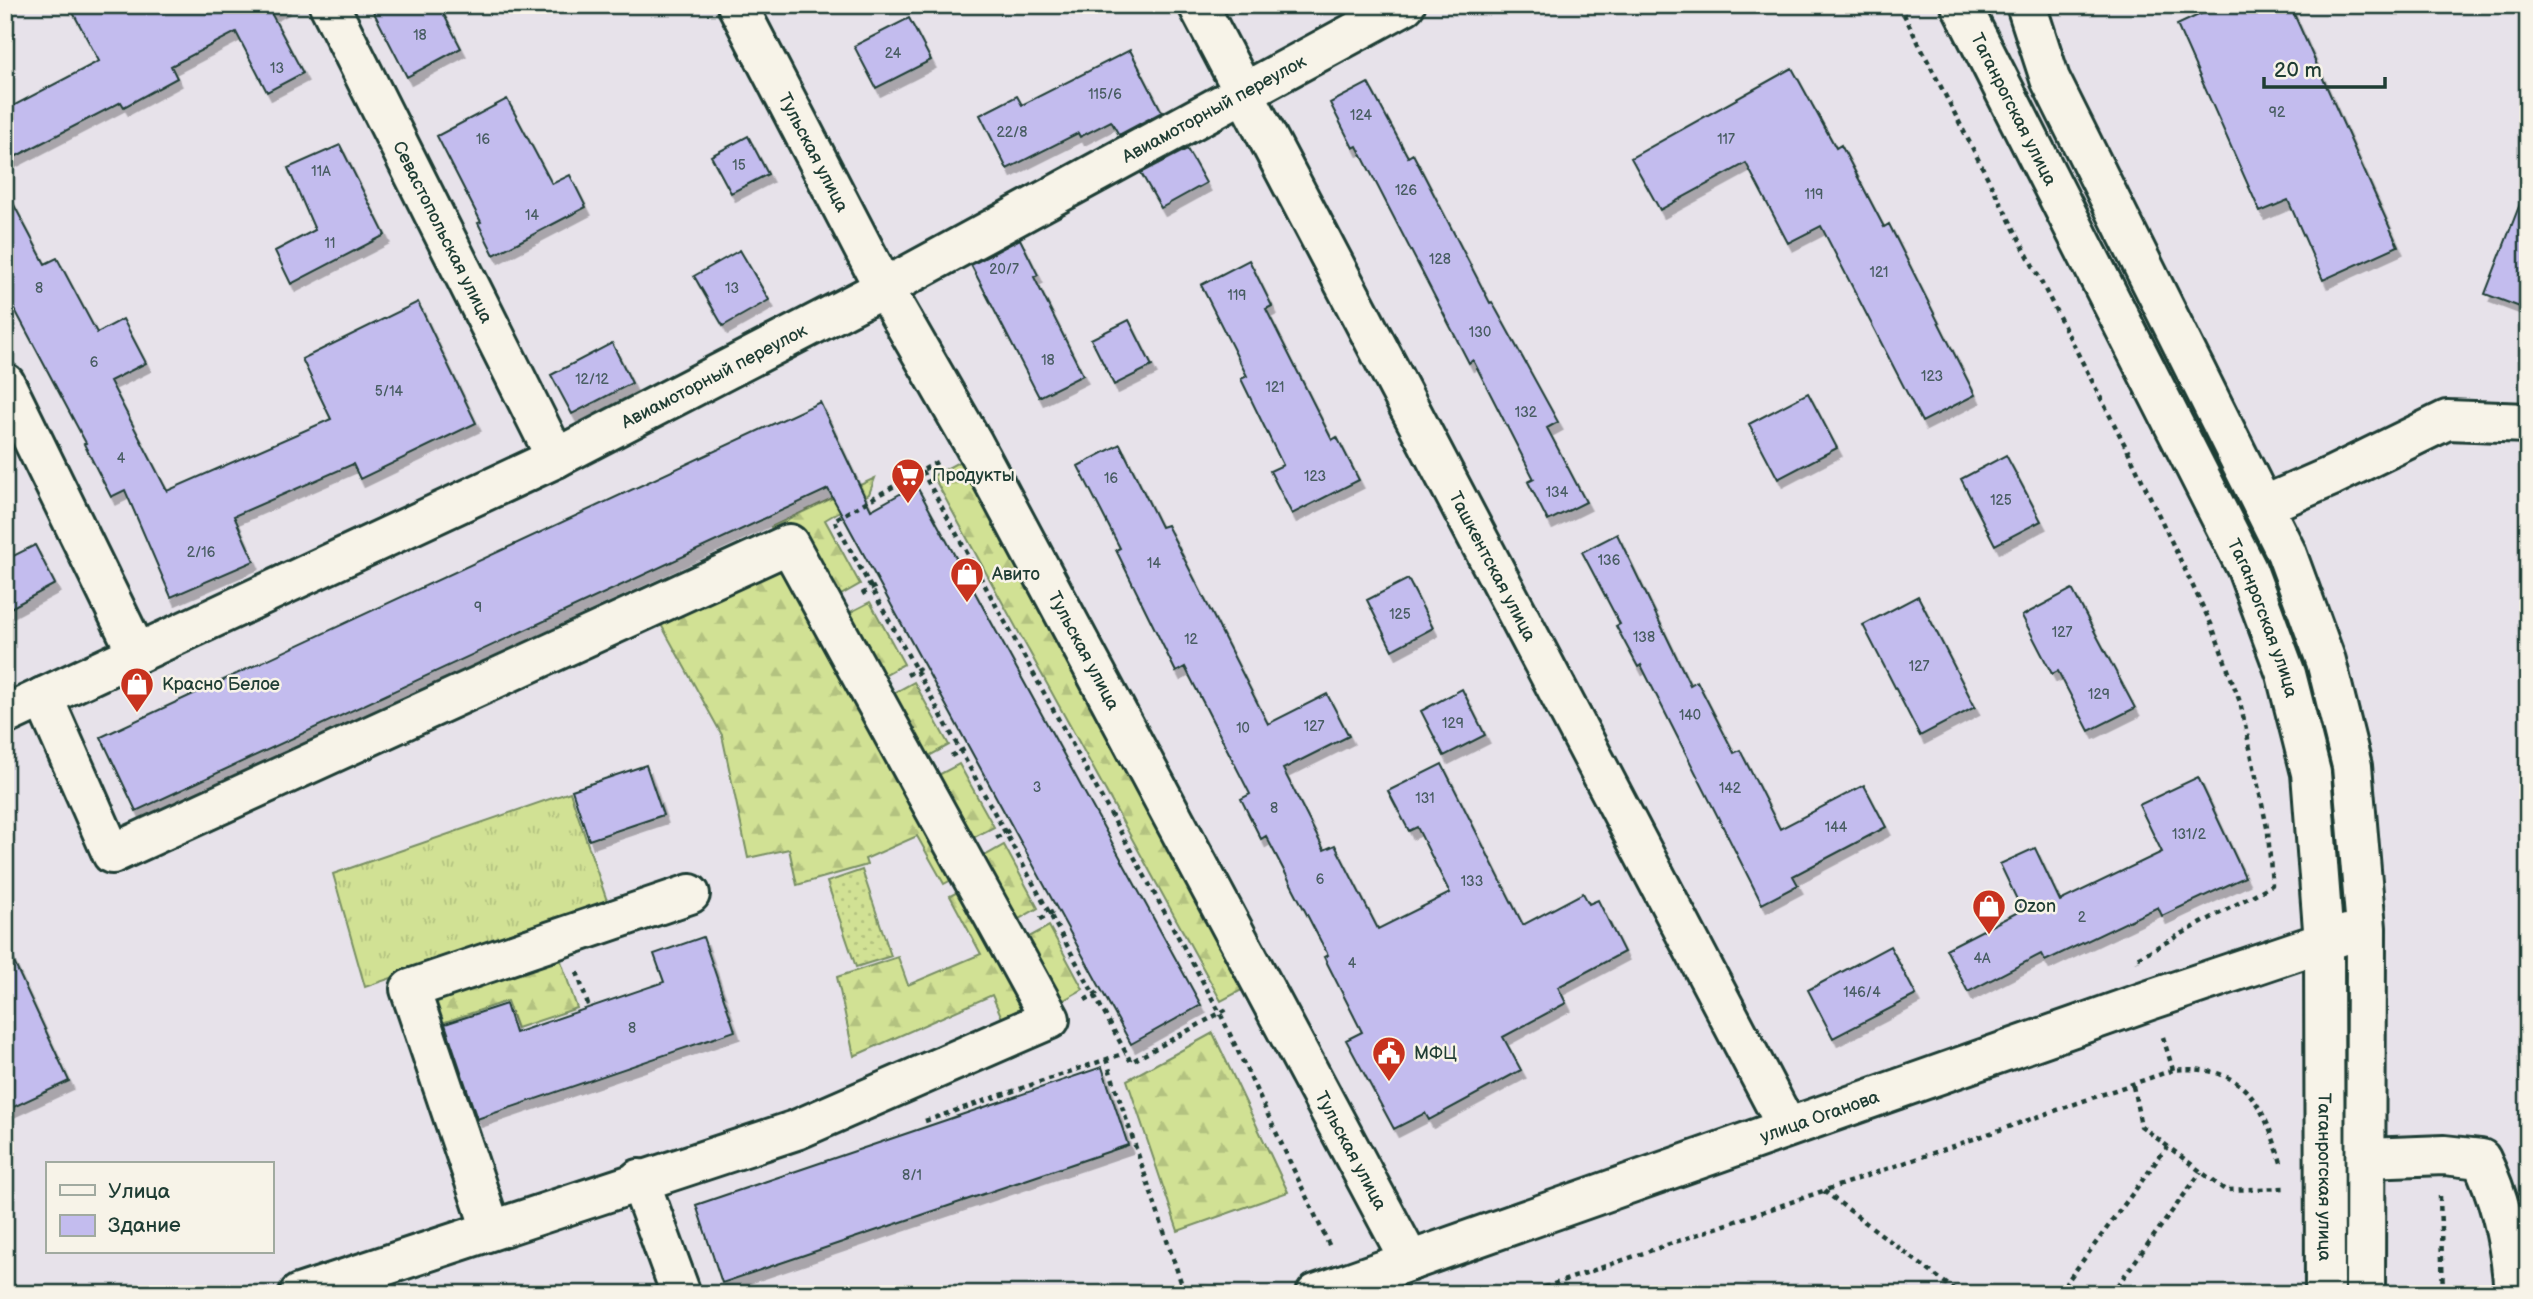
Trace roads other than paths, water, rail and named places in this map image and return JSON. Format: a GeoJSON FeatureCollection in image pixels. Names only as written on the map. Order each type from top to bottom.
{"type":"FeatureCollection","features":[{"type":"Feature","properties":{"kind":"street","name":"Севастопольская улица"},"geometry":{"type":"LineString","coordinates":[[329,5],[556,458]]}},
{"type":"Feature","properties":{"kind":"street","name":"Тульская улица"},"geometry":{"type":"LineString","coordinates":[[737,5],[884,288],[973,443],[1410,1261]]}},
{"type":"Feature","properties":{"kind":"street","name":"Ташкентская улица"},"geometry":{"type":"LineString","coordinates":[[1198,5],[1787,1127]]}},
{"type":"Feature","properties":{"kind":"street","name":"Авиамоторный переулок"},"geometry":{"type":"LineString","coordinates":[[5,715],[556,458],[884,288],[1405,5]]}},
{"type":"Feature","properties":{"kind":"street","name":"Таганрогская улица"},"geometry":{"type":"LineString","coordinates":[[1961,5],[2247,569],[2286,674],[2311,773],[2324,942],[2325,1294]]}},
{"type":"Feature","properties":{"kind":"street"},"geometry":{"type":"LineString","coordinates":[[2026,5],[2050,79],[2286,552],[2326,661],[2353,766],[2366,928],[2365,1294]]}},
{"type":"Feature","properties":{"kind":"street"},"geometry":{"type":"LineString","coordinates":[[5,383],[137,653]]}},
{"type":"Feature","properties":{"kind":"street"},"geometry":{"type":"LineString","coordinates":[[2263,506],[2447,420],[2528,423]]}},
{"type":"Feature","properties":{"kind":"street"},"geometry":{"type":"LineString","coordinates":[[43,698],[112,854],[789,544],[1050,1019],[796,1130],[639,1179],[299,1294]]}},
{"type":"Feature","properties":{"kind":"street"},"geometry":{"type":"LineString","coordinates":[[491,1229],[410,989],[690,894]]}},
{"type":"Feature","properties":{"kind":"street","name":"улица Оганова"},"geometry":{"type":"LineString","coordinates":[[1331,1288],[2151,1000],[2366,928]]}},
{"type":"Feature","properties":{"kind":"street"},"geometry":{"type":"LineString","coordinates":[[2367,1158],[2444,1155],[2482,1159],[2497,1190],[2512,1260],[2514,1294]]}},
{"type":"Feature","properties":{"kind":"street"},"geometry":{"type":"LineString","coordinates":[[639,1179],[681,1294]]}},
{"type":"Feature","properties":{"kind":"place","name":"Продукты"},"geometry":{"type":"Point","coordinates":[908,505]}},
{"type":"Feature","properties":{"kind":"place","name":"Авито"},"geometry":{"type":"Point","coordinates":[967,604]}},
{"type":"Feature","properties":{"kind":"place","name":"Красно Белое"},"geometry":{"type":"Point","coordinates":[137,714]}},
{"type":"Feature","properties":{"kind":"place","name":"Ozon"},"geometry":{"type":"Point","coordinates":[1989,936]}},
{"type":"Feature","properties":{"kind":"place","name":"МФЦ"},"geometry":{"type":"Point","coordinates":[1389,1083]}}]}
